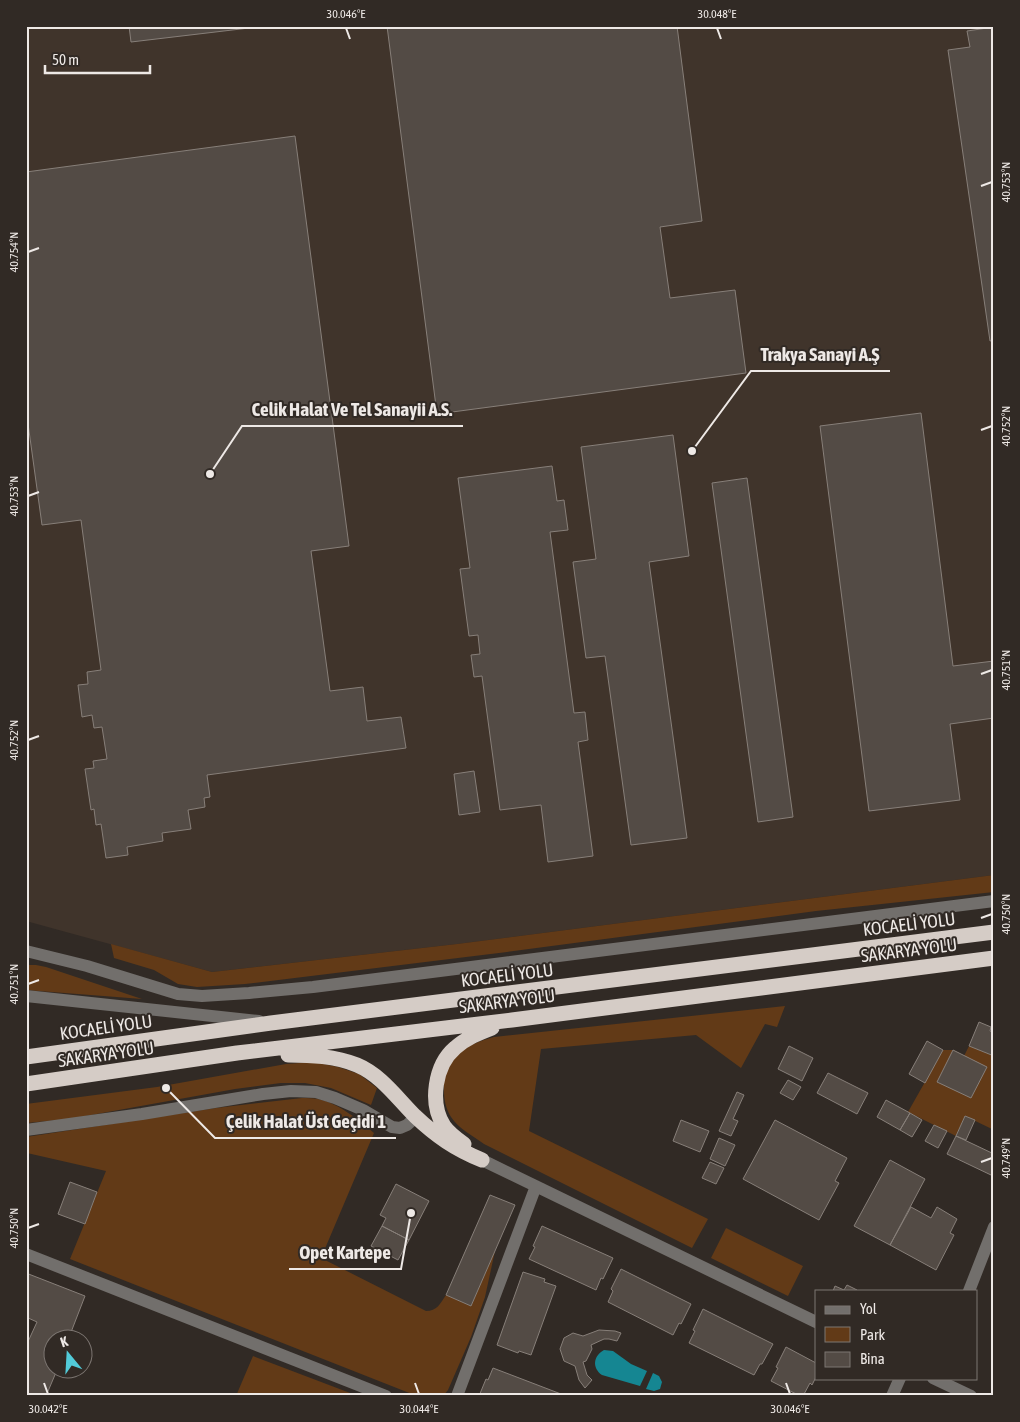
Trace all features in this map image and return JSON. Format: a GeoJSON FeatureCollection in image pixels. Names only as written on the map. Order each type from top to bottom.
{"type":"FeatureCollection","features":[{"type":"Feature","properties":{"kind":"highway","name":"KOCAELİ YOLU"},"geometry":{"type":"LineString","coordinates":[[27,1057],[271,1023],[994,932]]}},
{"type":"Feature","properties":{"kind":"highway","name":"SAKARYA YOLU"},"geometry":{"type":"LineString","coordinates":[[26,1084],[237,1053],[994,958]]}},
{"type":"Feature","properties":{"kind":"highway"},"geometry":{"type":"LineString","coordinates":[[482,1160],[451,1134],[443,1123],[438,1112],[436,1099],[437,1084],[444,1060],[453,1049],[475,1034],[512,1020]]}},
{"type":"Feature","properties":{"kind":"highway"},"geometry":{"type":"LineString","coordinates":[[237,1053],[306,1055],[343,1060],[358,1066],[372,1074],[389,1088],[416,1117],[445,1141],[462,1152],[482,1160]]}},
{"type":"Feature","properties":{"kind":"street"},"geometry":{"type":"LineString","coordinates":[[26,951],[87,966],[178,994],[202,996],[313,987],[994,901]]}},
{"type":"Feature","properties":{"kind":"street"},"geometry":{"type":"LineString","coordinates":[[26,996],[271,1023]]}},
{"type":"Feature","properties":{"kind":"street"},"geometry":{"type":"LineString","coordinates":[[26,1130],[291,1091],[316,1092],[336,1098],[364,1110],[392,1127],[400,1128],[416,1117]]}},
{"type":"Feature","properties":{"kind":"street"},"geometry":{"type":"LineString","coordinates":[[482,1160],[815,1322]]}},
{"type":"Feature","properties":{"kind":"street"},"geometry":{"type":"LineString","coordinates":[[457,1396],[536,1186]]}},
{"type":"Feature","properties":{"kind":"street"},"geometry":{"type":"LineString","coordinates":[[969,1290],[994,1227]]}},
{"type":"Feature","properties":{"kind":"street"},"geometry":{"type":"LineString","coordinates":[[26,1254],[386,1396]]}},
{"type":"Feature","properties":{"kind":"street"},"geometry":{"type":"LineString","coordinates":[[892,1396],[899,1380]]}},
{"type":"Feature","properties":{"kind":"street"},"geometry":{"type":"LineString","coordinates":[[937,1380],[971,1396]]}},
{"type":"Feature","properties":{"kind":"shaded area"},"geometry":{"type":"Polygon","coordinates":[[[26,26],[994,26],[994,875],[457,944],[212,972],[26,921],[26,26]]]}},
{"type":"Feature","properties":{"kind":"green space"},"geometry":{"type":"Polygon","coordinates":[[[994,875],[994,892],[816,911],[245,984],[197,987],[178,984],[154,970],[114,958],[111,944],[212,972],[457,944],[994,875]]]}},
{"type":"Feature","properties":{"kind":"green space"},"geometry":{"type":"Polygon","coordinates":[[[26,966],[46,967],[142,999],[26,990],[26,966]]]}},
{"type":"Feature","properties":{"kind":"green space"},"geometry":{"type":"Polygon","coordinates":[[[785,1006],[777,1027],[765,1024],[741,1068],[696,1035],[541,1049],[529,1131],[708,1219],[692,1248],[484,1144],[458,1125],[448,1111],[444,1094],[444,1079],[447,1069],[457,1054],[483,1040],[494,1037],[785,1006]]]}},
{"type":"Feature","properties":{"kind":"green space"},"geometry":{"type":"Polygon","coordinates":[[[969,1046],[994,1056],[994,1130],[965,1116],[956,1136],[908,1112],[943,1050],[953,1050],[964,1056],[969,1046]]]}},
{"type":"Feature","properties":{"kind":"green space"},"geometry":{"type":"Polygon","coordinates":[[[314,1062],[359,1074],[377,1088],[371,1105],[331,1088],[305,1083],[281,1083],[235,1089],[69,1119],[26,1123],[26,1104],[157,1087],[286,1064],[314,1062]]]}},
{"type":"Feature","properties":{"kind":"green space"},"geometry":{"type":"Polygon","coordinates":[[[302,1098],[318,1099],[333,1104],[374,1133],[321,1258],[426,1311],[430,1311],[440,1304],[446,1295],[471,1306],[495,1251],[485,1297],[471,1337],[448,1390],[443,1396],[417,1396],[70,1259],[106,1171],[27,1153],[26,1137],[216,1108],[302,1098]]]}},
{"type":"Feature","properties":{"kind":"green space"},"geometry":{"type":"Polygon","coordinates":[[[726,1228],[803,1266],[788,1296],[711,1258],[726,1228]]]}},
{"type":"Feature","properties":{"kind":"green space"},"geometry":{"type":"Polygon","coordinates":[[[253,1356],[358,1396],[236,1396],[253,1356]]]}},
{"type":"Feature","properties":{"kind":"water"},"geometry":{"type":"Polygon","coordinates":[[[604,1350],[613,1351],[631,1364],[647,1371],[640,1386],[602,1375],[599,1372],[595,1362],[598,1355],[604,1350]]]}},
{"type":"Feature","properties":{"kind":"water"},"geometry":{"type":"Polygon","coordinates":[[[653,1373],[659,1376],[662,1382],[660,1389],[654,1391],[646,1389],[653,1373]]]}},
{"type":"Feature","properties":{"kind":"building"},"geometry":{"type":"Polygon","coordinates":[[[129,26],[266,26],[131,42],[129,26]]]}},
{"type":"Feature","properties":{"kind":"building"},"geometry":{"type":"Polygon","coordinates":[[[387,26],[677,26],[702,221],[660,227],[670,298],[735,290],[746,373],[437,414],[387,26]]]}},
{"type":"Feature","properties":{"kind":"building"},"geometry":{"type":"Polygon","coordinates":[[[994,27],[994,340],[990,341],[948,50],[970,47],[967,31],[994,27]]]}},
{"type":"Feature","properties":{"kind":"building"},"geometry":{"type":"Polygon","coordinates":[[[295,136],[349,546],[311,551],[330,691],[363,687],[367,721],[401,717],[406,748],[207,775],[210,797],[204,798],[205,807],[188,810],[191,829],[162,833],[163,841],[127,847],[128,855],[106,858],[101,824],[96,825],[94,809],[91,810],[85,769],[94,768],[93,761],[107,759],[102,727],[94,728],[92,715],[82,717],[78,685],[88,684],[87,672],[101,670],[81,520],[42,525],[26,409],[26,172],[295,136]]]}},
{"type":"Feature","properties":{"kind":"building"},"geometry":{"type":"Polygon","coordinates":[[[921,413],[953,666],[994,661],[994,718],[950,724],[960,800],[869,811],[820,426],[921,413]]]}},
{"type":"Feature","properties":{"kind":"building"},"geometry":{"type":"Polygon","coordinates":[[[673,435],[689,556],[649,562],[687,838],[631,845],[605,656],[586,658],[573,562],[596,559],[581,447],[673,435]]]}},
{"type":"Feature","properties":{"kind":"building"},"geometry":{"type":"Polygon","coordinates":[[[552,466],[557,501],[564,500],[568,530],[550,532],[574,713],[585,712],[588,740],[578,742],[593,856],[548,862],[541,805],[500,810],[482,676],[474,677],[471,655],[480,654],[478,635],[469,636],[460,569],[470,568],[458,478],[552,466]]]}},
{"type":"Feature","properties":{"kind":"building"},"geometry":{"type":"Polygon","coordinates":[[[747,478],[793,817],[758,822],[712,483],[747,478]]]}},
{"type":"Feature","properties":{"kind":"building"},"geometry":{"type":"Polygon","coordinates":[[[474,771],[480,812],[459,815],[454,774],[474,771]]]}},
{"type":"Feature","properties":{"kind":"building"},"geometry":{"type":"Polygon","coordinates":[[[979,1022],[991,1027],[990,1031],[994,1033],[994,1056],[969,1046],[979,1022]]]}},
{"type":"Feature","properties":{"kind":"building"},"geometry":{"type":"Polygon","coordinates":[[[927,1041],[943,1050],[925,1083],[909,1074],[927,1041]]]}},
{"type":"Feature","properties":{"kind":"building"},"geometry":{"type":"Polygon","coordinates":[[[789,1046],[813,1058],[802,1081],[778,1069],[789,1046]]]}},
{"type":"Feature","properties":{"kind":"building"},"geometry":{"type":"Polygon","coordinates":[[[953,1050],[987,1067],[971,1098],[937,1082],[953,1050]]]}},
{"type":"Feature","properties":{"kind":"building"},"geometry":{"type":"Polygon","coordinates":[[[828,1073],[868,1093],[857,1114],[817,1093],[828,1073]]]}},
{"type":"Feature","properties":{"kind":"building"},"geometry":{"type":"Polygon","coordinates":[[[788,1080],[801,1087],[793,1100],[780,1093],[788,1080]]]}},
{"type":"Feature","properties":{"kind":"building"},"geometry":{"type":"Polygon","coordinates":[[[737,1092],[744,1095],[733,1119],[738,1121],[731,1136],[719,1131],[737,1092]]]}},
{"type":"Feature","properties":{"kind":"building"},"geometry":{"type":"Polygon","coordinates":[[[886,1100],[910,1113],[900,1130],[877,1117],[886,1100]]]}},
{"type":"Feature","properties":{"kind":"building"},"geometry":{"type":"Polygon","coordinates":[[[910,1113],[922,1120],[912,1137],[900,1130],[910,1113]]]}},
{"type":"Feature","properties":{"kind":"building"},"geometry":{"type":"Polygon","coordinates":[[[965,1116],[975,1120],[966,1140],[956,1136],[965,1116]]]}},
{"type":"Feature","properties":{"kind":"building"},"geometry":{"type":"Polygon","coordinates":[[[681,1120],[709,1131],[700,1152],[673,1141],[681,1120]]]}},
{"type":"Feature","properties":{"kind":"building"},"geometry":{"type":"Polygon","coordinates":[[[775,1120],[847,1158],[835,1181],[839,1183],[819,1220],[743,1179],[775,1120]]]}},
{"type":"Feature","properties":{"kind":"building"},"geometry":{"type":"Polygon","coordinates":[[[934,1125],[947,1131],[938,1148],[925,1141],[934,1125]]]}},
{"type":"Feature","properties":{"kind":"building"},"geometry":{"type":"Polygon","coordinates":[[[956,1136],[994,1154],[994,1171],[991,1175],[947,1154],[956,1136]]]}},
{"type":"Feature","properties":{"kind":"building"},"geometry":{"type":"Polygon","coordinates":[[[719,1138],[735,1145],[725,1166],[710,1159],[719,1138]]]}},
{"type":"Feature","properties":{"kind":"building"},"geometry":{"type":"Polygon","coordinates":[[[890,1160],[925,1179],[890,1245],[854,1226],[890,1160]]]}},
{"type":"Feature","properties":{"kind":"building"},"geometry":{"type":"Polygon","coordinates":[[[710,1162],[724,1168],[716,1184],[702,1178],[710,1162]]]}},
{"type":"Feature","properties":{"kind":"building"},"geometry":{"type":"Polygon","coordinates":[[[70,1182],[97,1192],[85,1224],[58,1214],[70,1182]]]}},
{"type":"Feature","properties":{"kind":"building"},"geometry":{"type":"Polygon","coordinates":[[[396,1184],[429,1201],[409,1240],[382,1226],[386,1218],[380,1215],[396,1184]]]}},
{"type":"Feature","properties":{"kind":"building"},"geometry":{"type":"Polygon","coordinates":[[[490,1195],[515,1205],[471,1306],[446,1295],[490,1195]]]}},
{"type":"Feature","properties":{"kind":"building"},"geometry":{"type":"Polygon","coordinates":[[[911,1207],[931,1218],[937,1207],[957,1219],[950,1233],[954,1235],[936,1270],[890,1245],[911,1207]]]}},
{"type":"Feature","properties":{"kind":"building"},"geometry":{"type":"Polygon","coordinates":[[[382,1226],[409,1240],[398,1260],[371,1246],[382,1226]]]}},
{"type":"Feature","properties":{"kind":"building"},"geometry":{"type":"Polygon","coordinates":[[[542,1226],[613,1258],[596,1290],[529,1259],[542,1226]]]}},
{"type":"Feature","properties":{"kind":"building"},"geometry":{"type":"Polygon","coordinates":[[[621,1269],[691,1304],[673,1335],[608,1302],[613,1291],[611,1289],[621,1269]]]}},
{"type":"Feature","properties":{"kind":"building"},"geometry":{"type":"Polygon","coordinates":[[[523,1272],[545,1279],[544,1282],[556,1286],[531,1355],[519,1351],[518,1353],[497,1345],[523,1272]]]}},
{"type":"Feature","properties":{"kind":"building"},"geometry":{"type":"Polygon","coordinates":[[[26,1273],[85,1296],[72,1330],[42,1330],[42,1380],[53,1380],[46,1396],[26,1396],[26,1346],[37,1322],[26,1317],[26,1273]]]}},
{"type":"Feature","properties":{"kind":"building"},"geometry":{"type":"Polygon","coordinates":[[[847,1285],[857,1290],[844,1290],[847,1285]]]}},
{"type":"Feature","properties":{"kind":"building"},"geometry":{"type":"Polygon","coordinates":[[[835,1286],[844,1290],[833,1290],[835,1286]]]}},
{"type":"Feature","properties":{"kind":"building"},"geometry":{"type":"Polygon","coordinates":[[[703,1309],[773,1344],[754,1375],[689,1343],[703,1309]]]}},
{"type":"Feature","properties":{"kind":"building"},"geometry":{"type":"Polygon","coordinates":[[[599,1330],[621,1333],[617,1341],[604,1339],[591,1345],[592,1349],[586,1361],[583,1362],[587,1375],[592,1380],[585,1388],[579,1380],[575,1366],[564,1361],[560,1349],[564,1338],[573,1333],[583,1336],[599,1330]]]}},
{"type":"Feature","properties":{"kind":"building"},"geometry":{"type":"Polygon","coordinates":[[[786,1347],[815,1362],[815,1379],[812,1385],[810,1383],[803,1396],[800,1396],[771,1381],[778,1368],[776,1367],[786,1347]]]}},
{"type":"Feature","properties":{"kind":"building"},"geometry":{"type":"Polygon","coordinates":[[[493,1368],[561,1394],[561,1396],[479,1396],[493,1368]]]}},
{"type":"Feature","properties":{"kind":"place","name":"Trakya Sanayi A.Ş"},"geometry":{"type":"Point","coordinates":[692,451]}},
{"type":"Feature","properties":{"kind":"place","name":"Celik Halat Ve Tel Sanayii A.S."},"geometry":{"type":"Point","coordinates":[210,474]}},
{"type":"Feature","properties":{"kind":"place","name":"Çelik Halat Üst Geçidi 1"},"geometry":{"type":"Point","coordinates":[166,1088]}},
{"type":"Feature","properties":{"kind":"place","name":"Opet Kartepe"},"geometry":{"type":"Point","coordinates":[411,1213]}}]}
